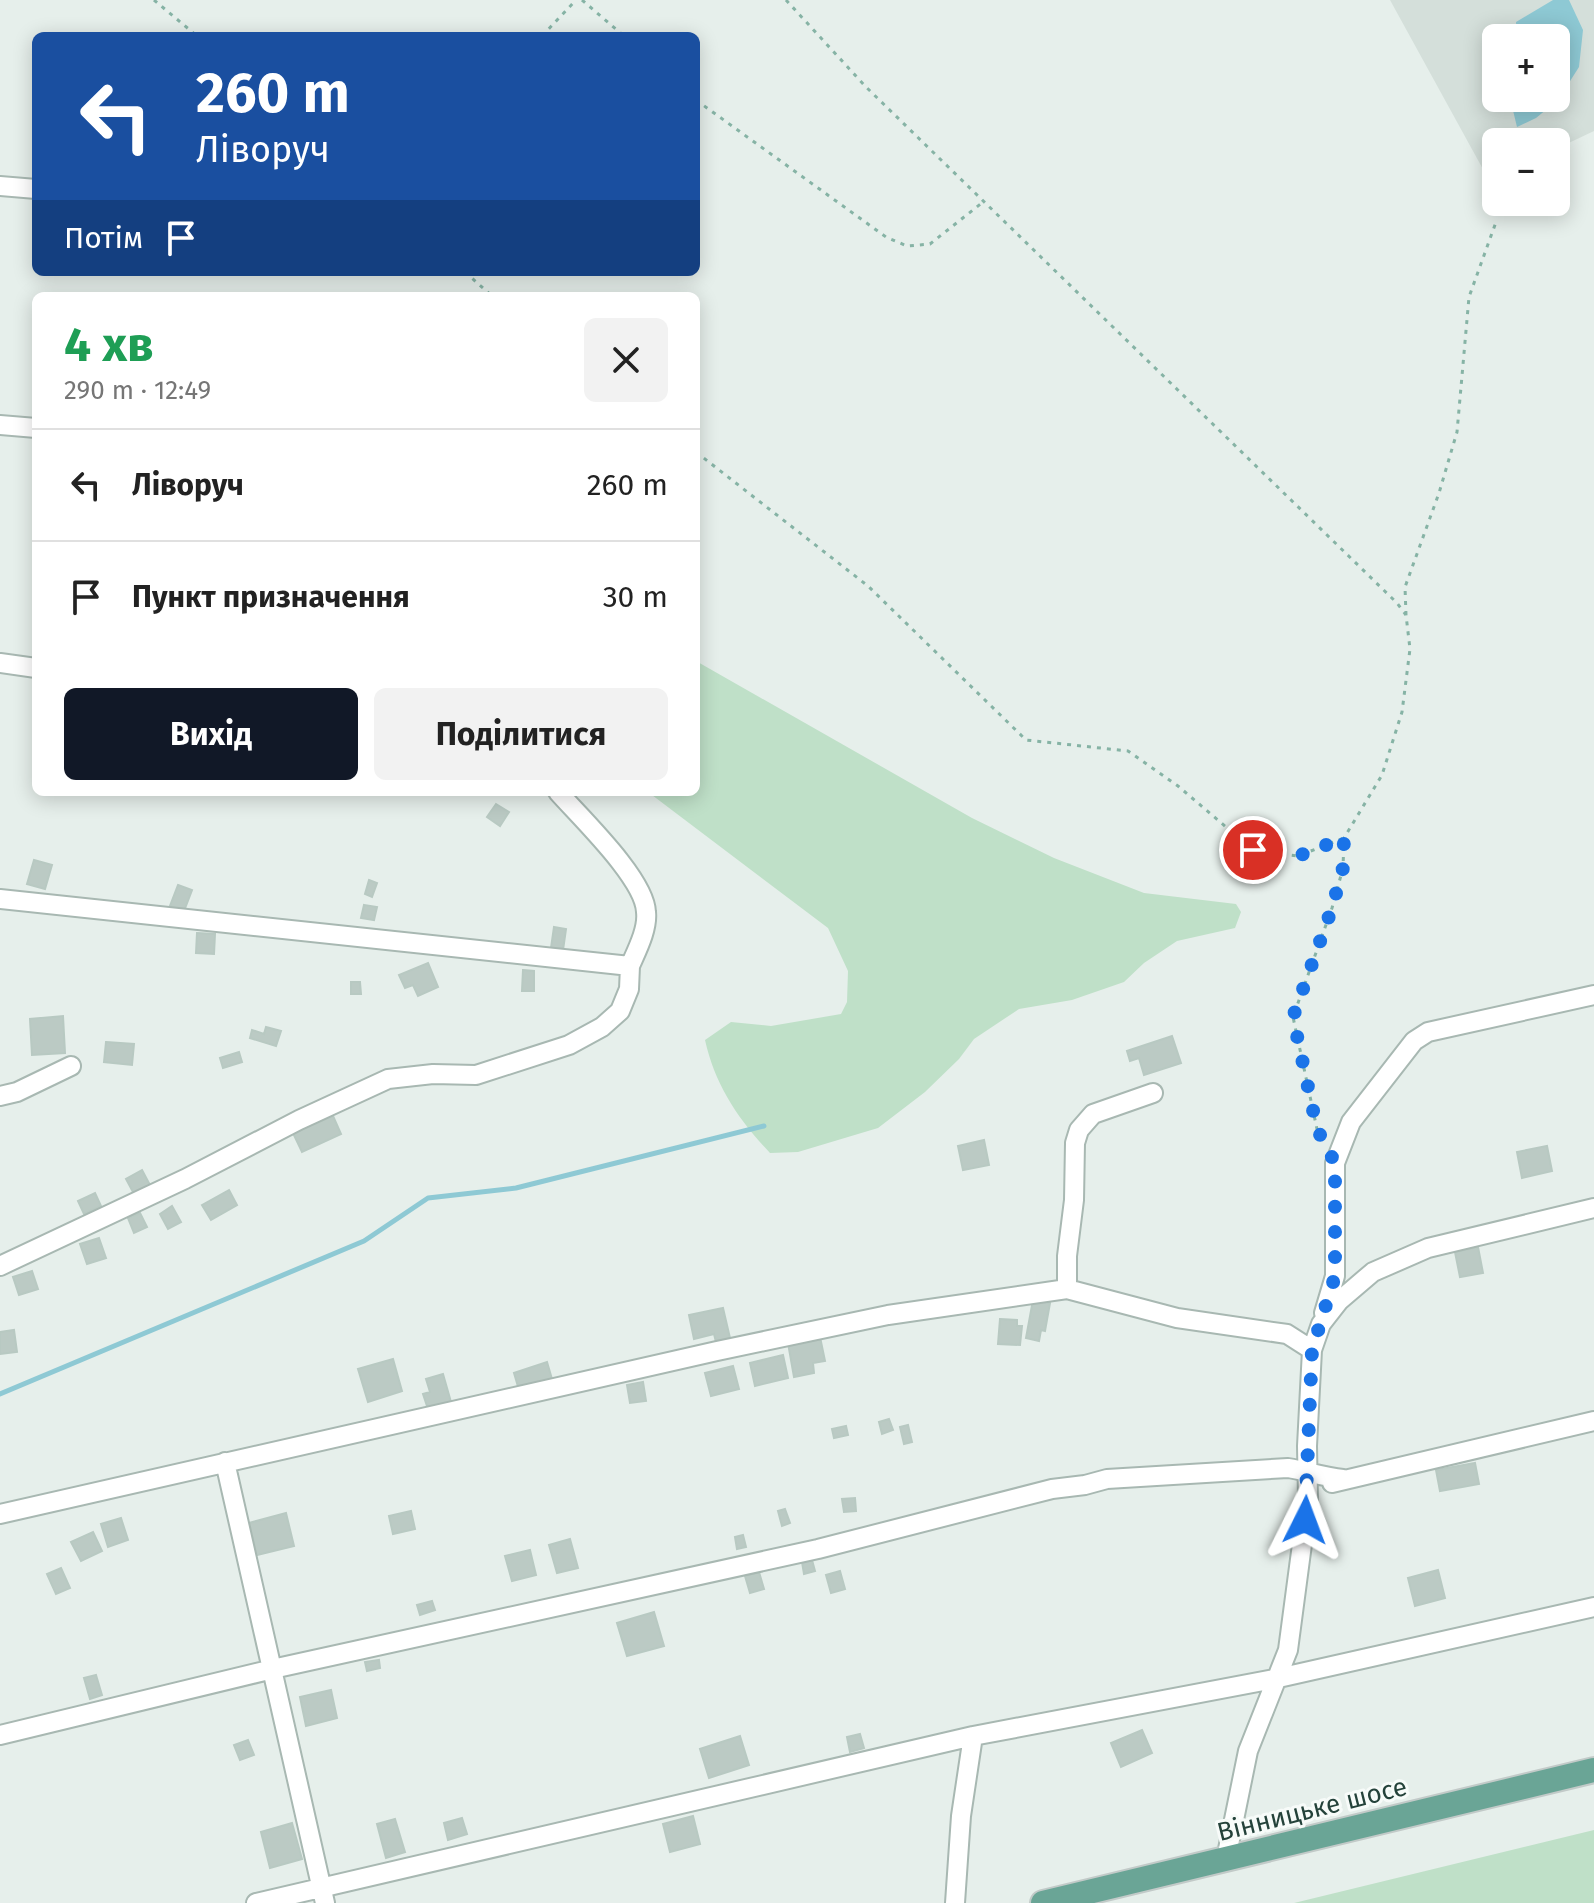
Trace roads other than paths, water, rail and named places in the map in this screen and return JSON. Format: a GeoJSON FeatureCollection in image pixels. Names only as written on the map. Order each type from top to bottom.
{"type":"FeatureCollection","features":[{"type":"Feature","properties":{"kind":"main road","name":"Вінницьке шосе"},"geometry":{"type":"LineString","coordinates":[[1043,1903],[1594,1770]]}},
{"type":"Feature","properties":{"kind":"street"},"geometry":{"type":"LineString","coordinates":[[0,186],[32,189]]}},
{"type":"Feature","properties":{"kind":"street"},"geometry":{"type":"LineString","coordinates":[[0,425],[32,428]]}},
{"type":"Feature","properties":{"kind":"street"},"geometry":{"type":"LineString","coordinates":[[0,663],[32,667]]}},
{"type":"Feature","properties":{"kind":"street"},"geometry":{"type":"LineString","coordinates":[[0,1266],[388,1079],[433,1074],[476,1075],[569,1045],[602,1027],[620,1011],[629,989],[630,966],[647,915],[644,899],[635,881],[561,796]]}},
{"type":"Feature","properties":{"kind":"street"},"geometry":{"type":"LineString","coordinates":[[0,899],[630,966]]}},
{"type":"Feature","properties":{"kind":"street"},"geometry":{"type":"LineString","coordinates":[[1226,1859],[1248,1751],[1288,1650],[1308,1499],[1312,1350],[1335,1276],[1335,1163],[1351,1122],[1414,1041],[1428,1032],[1594,995]]}},
{"type":"Feature","properties":{"kind":"street"},"geometry":{"type":"LineString","coordinates":[[0,1096],[17,1092],[71,1066]]}},
{"type":"Feature","properties":{"kind":"street"},"geometry":{"type":"LineString","coordinates":[[1067,1289],[1075,1143],[1079,1130],[1093,1114],[1153,1093]]}},
{"type":"Feature","properties":{"kind":"street"},"geometry":{"type":"LineString","coordinates":[[1321,1324],[1339,1301],[1373,1272],[1428,1248],[1594,1208]]}},
{"type":"Feature","properties":{"kind":"street"},"geometry":{"type":"LineString","coordinates":[[0,1514],[888,1315],[1067,1289],[1177,1318],[1287,1334],[1312,1350]]}},
{"type":"Feature","properties":{"kind":"street"},"geometry":{"type":"LineString","coordinates":[[1308,1499],[1323,1487],[1343,1479],[1594,1421]]}},
{"type":"Feature","properties":{"kind":"street"},"geometry":{"type":"LineString","coordinates":[[225,1462],[323,1895]]}},
{"type":"Feature","properties":{"kind":"street"},"geometry":{"type":"LineString","coordinates":[[0,1735],[520,1612],[818,1549],[1052,1489],[1107,1479],[1288,1468],[1308,1471],[1318,1477],[1343,1479]]}},
{"type":"Feature","properties":{"kind":"street"},"geometry":{"type":"LineString","coordinates":[[256,1903],[323,1895],[973,1736],[1274,1679],[1594,1607]]}},
{"type":"Feature","properties":{"kind":"street"},"geometry":{"type":"LineString","coordinates":[[955,1903],[961,1816],[973,1736]]}},
{"type":"Feature","properties":{"kind":"water"},"geometry":{"type":"Polygon","coordinates":[[[1553,0],[1569,0],[1583,30],[1579,67],[1570,81],[1570,24],[1516,22],[1553,0]]]}},
{"type":"Feature","properties":{"kind":"water"},"geometry":{"type":"Polygon","coordinates":[[[1513,112],[1543,112],[1536,118],[1517,127],[1513,112]]]}},
{"type":"Feature","properties":{"kind":"waterway"},"geometry":{"type":"LineString","coordinates":[[0,1394],[364,1241],[428,1198],[516,1188],[764,1126]]}}]}
